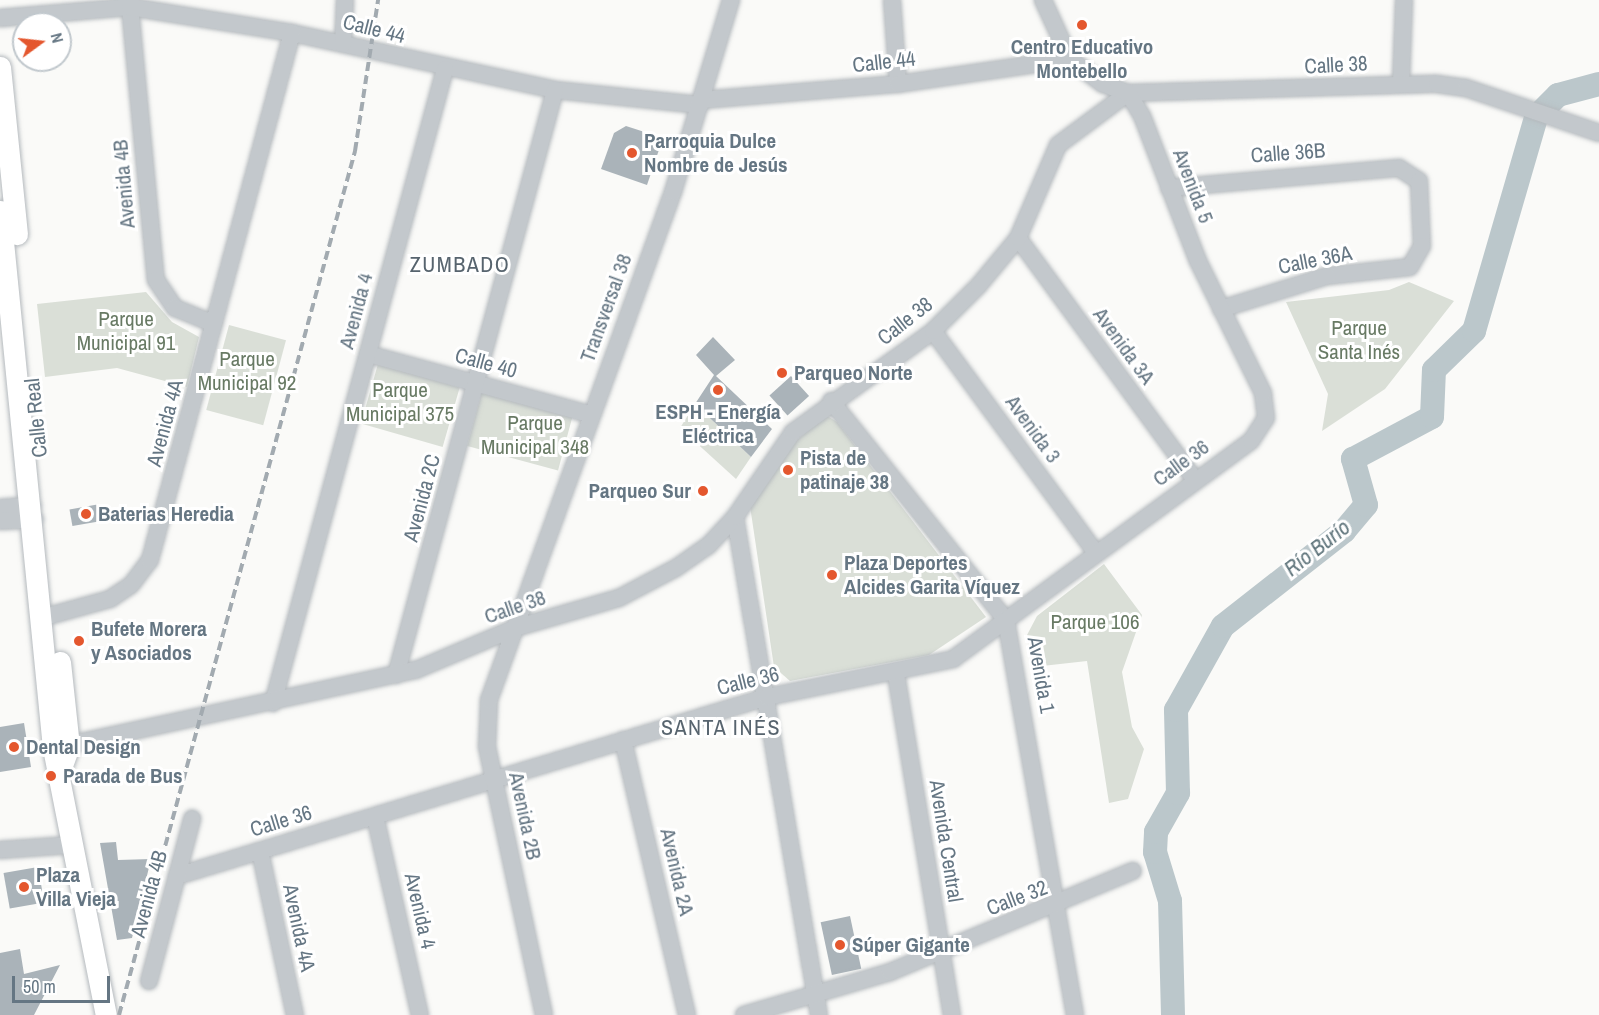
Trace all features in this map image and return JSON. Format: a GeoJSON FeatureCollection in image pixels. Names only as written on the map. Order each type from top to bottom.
{"type":"FeatureCollection","features":[{"type":"Feature","properties":{"kind":"main road","name":"Calle Real"},"geometry":{"type":"LineString","coordinates":[[0,67],[61,747],[61,768],[70,845],[106,1015]]}},
{"type":"Feature","properties":{"kind":"main road","name":"Calle Real"},"geometry":{"type":"LineString","coordinates":[[0,211],[48,617]]}},
{"type":"Feature","properties":{"kind":"street"},"geometry":{"type":"LineString","coordinates":[[343,44],[345,0]]}},
{"type":"Feature","properties":{"kind":"street","name":"Transversal 38"},"geometry":{"type":"LineString","coordinates":[[515,628],[701,103],[731,0]]}},
{"type":"Feature","properties":{"kind":"street"},"geometry":{"type":"LineString","coordinates":[[892,0],[898,84]]}},
{"type":"Feature","properties":{"kind":"street"},"geometry":{"type":"LineString","coordinates":[[1043,0],[1070,59],[1103,84],[1128,93]]}},
{"type":"Feature","properties":{"kind":"street"},"geometry":{"type":"LineString","coordinates":[[1401,84],[1404,0]]}},
{"type":"Feature","properties":{"kind":"street","name":"Calle 44"},"geometry":{"type":"LineString","coordinates":[[0,18],[130,7],[292,33],[445,69],[555,90],[701,103],[898,84],[1070,59]]}},
{"type":"Feature","properties":{"kind":"street","name":"Avenida 4B"},"geometry":{"type":"LineString","coordinates":[[130,7],[156,280],[176,308],[214,324]]}},
{"type":"Feature","properties":{"kind":"street","name":"Avenida 4A"},"geometry":{"type":"LineString","coordinates":[[48,617],[121,593],[150,561],[292,33]]}},
{"type":"Feature","properties":{"kind":"street","name":"Avenida 4"},"geometry":{"type":"LineString","coordinates":[[273,703],[445,69]]}},
{"type":"Feature","properties":{"kind":"street","name":"Calle 38"},"geometry":{"type":"LineString","coordinates":[[61,747],[396,675],[515,628],[619,598],[708,546],[735,516],[788,439],[831,401],[933,331],[1017,238],[1058,145],[1128,93],[1401,84],[1466,88],[1526,106],[1556,120],[1599,133]]}},
{"type":"Feature","properties":{"kind":"street","name":"Avenida 2C"},"geometry":{"type":"LineString","coordinates":[[396,675],[555,90]]}},
{"type":"Feature","properties":{"kind":"street","name":"Avenida 5"},"geometry":{"type":"LineString","coordinates":[[1128,93],[1221,309],[1263,393],[1266,418]]}},
{"type":"Feature","properties":{"kind":"street","name":"Calle 36B"},"geometry":{"type":"LineString","coordinates":[[1169,188],[1245,178],[1410,170],[1421,195],[1418,261]]}},
{"type":"Feature","properties":{"kind":"street","name":"Avenida 3A"},"geometry":{"type":"LineString","coordinates":[[1017,238],[1195,480]]}},
{"type":"Feature","properties":{"kind":"street","name":"Calle 36A"},"geometry":{"type":"LineString","coordinates":[[1221,309],[1327,276],[1398,271],[1418,261]]}},
{"type":"Feature","properties":{"kind":"street","name":"Avenida 3"},"geometry":{"type":"LineString","coordinates":[[933,331],[1096,553]]}},
{"type":"Feature","properties":{"kind":"street","name":"Calle 40"},"geometry":{"type":"LineString","coordinates":[[368,354],[592,415]]}},
{"type":"Feature","properties":{"kind":"street","name":"Avenida 1"},"geometry":{"type":"LineString","coordinates":[[831,401],[1006,620],[1075,1015]]}},
{"type":"Feature","properties":{"kind":"street","name":"Calle 36"},"geometry":{"type":"LineString","coordinates":[[177,876],[767,697],[896,674],[953,658],[1251,441],[1266,418]]}},
{"type":"Feature","properties":{"kind":"street"},"geometry":{"type":"LineString","coordinates":[[0,508],[34,512]]}},
{"type":"Feature","properties":{"kind":"street"},"geometry":{"type":"LineString","coordinates":[[0,521],[34,512]]}},
{"type":"Feature","properties":{"kind":"street"},"geometry":{"type":"LineString","coordinates":[[735,516],[819,1015]]}},
{"type":"Feature","properties":{"kind":"street","name":"Avenida 2B"},"geometry":{"type":"LineString","coordinates":[[515,628],[489,699],[486,739],[544,1015]]}},
{"type":"Feature","properties":{"kind":"street","name":"Avenida Central"},"geometry":{"type":"LineString","coordinates":[[896,674],[952,1015]]}},
{"type":"Feature","properties":{"kind":"street","name":"Avenida 2A"},"geometry":{"type":"LineString","coordinates":[[623,740],[687,1015]]}},
{"type":"Feature","properties":{"kind":"street","name":"Avenida 4"},"geometry":{"type":"LineString","coordinates":[[375,816],[420,1015]]}},
{"type":"Feature","properties":{"kind":"street","name":"Avenida 4B"},"geometry":{"type":"LineString","coordinates":[[149,981],[192,819]]}},
{"type":"Feature","properties":{"kind":"street"},"geometry":{"type":"LineString","coordinates":[[0,850],[70,845]]}},
{"type":"Feature","properties":{"kind":"street","name":"Avenida 4A"},"geometry":{"type":"LineString","coordinates":[[260,851],[295,1015]]}},
{"type":"Feature","properties":{"kind":"street","name":"Calle 32"},"geometry":{"type":"LineString","coordinates":[[744,1015],[816,998],[941,952],[1056,907],[1133,871]]}},
{"type":"Feature","properties":{"kind":"green space","name":"Parque Santa Inés"},"geometry":{"type":"Polygon","coordinates":[[[1409,282],[1454,301],[1385,389],[1322,431],[1328,394],[1286,302],[1389,290],[1409,282]]]}},
{"type":"Feature","properties":{"kind":"green space","name":"Parque Municipal 91"},"geometry":{"type":"Polygon","coordinates":[[[146,292],[172,322],[199,337],[187,387],[117,368],[45,377],[37,304],[146,292]]]}},
{"type":"Feature","properties":{"kind":"green space","name":"Parque Municipal 92"},"geometry":{"type":"Polygon","coordinates":[[[229,325],[286,340],[263,425],[206,410],[229,325]]]}},
{"type":"Feature","properties":{"kind":"green space","name":"Parque Municipal 375"},"geometry":{"type":"Polygon","coordinates":[[[378,364],[460,387],[443,447],[361,424],[378,364]]]}},
{"type":"Feature","properties":{"kind":"green space","name":"Parque Municipal 348"},"geometry":{"type":"Polygon","coordinates":[[[482,391],[573,415],[558,470],[467,446],[482,391]]]}},
{"type":"Feature","properties":{"kind":"green space"},"geometry":{"type":"Polygon","coordinates":[[[695,404],[751,457],[736,479],[680,428],[695,404]]]}},
{"type":"Feature","properties":{"kind":"green space"},"geometry":{"type":"Polygon","coordinates":[[[826,415],[837,422],[986,617],[929,655],[790,681],[774,667],[750,506],[788,448],[826,415]]]}},
{"type":"Feature","properties":{"kind":"green space","name":"Parque 106"},"geometry":{"type":"Polygon","coordinates":[[[1104,564],[1142,615],[1122,672],[1132,727],[1144,749],[1128,799],[1109,803],[1087,661],[1033,667],[1027,635],[1037,616],[1104,564]]]}},
{"type":"Feature","properties":{"kind":"building","name":"Parroquia Dulce Nombre de Jesús"},"geometry":{"type":"Polygon","coordinates":[[[626,126],[663,138],[647,185],[601,169],[614,133],[626,126]]]}},
{"type":"Feature","properties":{"kind":"building","name":"ESPH - Energía Eléctrica"},"geometry":{"type":"Polygon","coordinates":[[[713,337],[735,360],[716,376],[772,429],[751,457],[695,404],[714,375],[696,355],[713,337]]]}},
{"type":"Feature","properties":{"kind":"building","name":"ESPH - Energía Eléctrica"},"geometry":{"type":"Polygon","coordinates":[[[791,376],[809,396],[788,415],[769,395],[791,376]]]}},
{"type":"Feature","properties":{"kind":"building","name":"Baterias Heredia"},"geometry":{"type":"Polygon","coordinates":[[[100,504],[103,521],[72,526],[69,509],[100,504]]]}},
{"type":"Feature","properties":{"kind":"building","name":"Dental Design"},"geometry":{"type":"Polygon","coordinates":[[[24,723],[31,767],[0,772],[0,727],[24,723]]]}},
{"type":"Feature","properties":{"kind":"building"},"geometry":{"type":"Polygon","coordinates":[[[116,842],[118,860],[151,859],[132,938],[117,940],[100,843],[116,842]]]}},
{"type":"Feature","properties":{"kind":"building","name":"Plaza Villa Vieja"},"geometry":{"type":"Polygon","coordinates":[[[38,867],[44,902],[10,909],[4,873],[38,867]]]}},
{"type":"Feature","properties":{"kind":"building","name":"Súper Gigante"},"geometry":{"type":"Polygon","coordinates":[[[850,916],[861,969],[832,975],[821,922],[850,916]]]}},
{"type":"Feature","properties":{"kind":"building"},"geometry":{"type":"Polygon","coordinates":[[[20,949],[24,974],[60,965],[34,1015],[0,1015],[0,953],[20,949]]]}},
{"type":"Feature","properties":{"kind":"waterway","name":"Río Burío"},"geometry":{"type":"LineString","coordinates":[[1173,1015],[1170,901],[1155,852],[1156,832],[1178,793],[1176,710],[1223,626],[1344,531],[1366,505],[1353,459],[1432,417],[1434,370],[1474,331],[1536,117],[1558,95],[1599,84]]}},
{"type":"Feature","properties":{"kind":"railway"},"geometry":{"type":"LineString","coordinates":[[119,1015],[355,151],[378,0]]}},
{"type":"Feature","properties":{"kind":"place","name":"Centro Educativo Montebello"},"geometry":{"type":"Point","coordinates":[1082,25]}},
{"type":"Feature","properties":{"kind":"place","name":"Parroquia Dulce Nombre de Jesús"},"geometry":{"type":"Point","coordinates":[632,153]}},
{"type":"Feature","properties":{"kind":"place","name":"Parqueo Norte"},"geometry":{"type":"Point","coordinates":[782,373]}},
{"type":"Feature","properties":{"kind":"place","name":"ESPH - Energía Eléctrica"},"geometry":{"type":"Point","coordinates":[718,390]}},
{"type":"Feature","properties":{"kind":"place","name":"Pista de patinaje 38"},"geometry":{"type":"Point","coordinates":[788,470]}},
{"type":"Feature","properties":{"kind":"place","name":"Parqueo Sur"},"geometry":{"type":"Point","coordinates":[703,491]}},
{"type":"Feature","properties":{"kind":"place","name":"Baterias Heredia"},"geometry":{"type":"Point","coordinates":[86,514]}},
{"type":"Feature","properties":{"kind":"place","name":"Plaza Deportes Alcides Garita Víquez"},"geometry":{"type":"Point","coordinates":[832,575]}},
{"type":"Feature","properties":{"kind":"place","name":"Bufete Morera y Asociados"},"geometry":{"type":"Point","coordinates":[79,641]}},
{"type":"Feature","properties":{"kind":"place","name":"Dental Design"},"geometry":{"type":"Point","coordinates":[14,747]}},
{"type":"Feature","properties":{"kind":"place","name":"Parada de Bus"},"geometry":{"type":"Point","coordinates":[51,776]}},
{"type":"Feature","properties":{"kind":"place","name":"Plaza Villa Vieja"},"geometry":{"type":"Point","coordinates":[24,887]}},
{"type":"Feature","properties":{"kind":"place","name":"Súper Gigante"},"geometry":{"type":"Point","coordinates":[840,945]}},
{"type":"Feature","properties":{"kind":"district","name":"ZUMBADO"},"geometry":{"type":"Point","coordinates":[460,265]}},
{"type":"Feature","properties":{"kind":"district","name":"SANTA INÉS"},"geometry":{"type":"Point","coordinates":[721,728]}}]}
